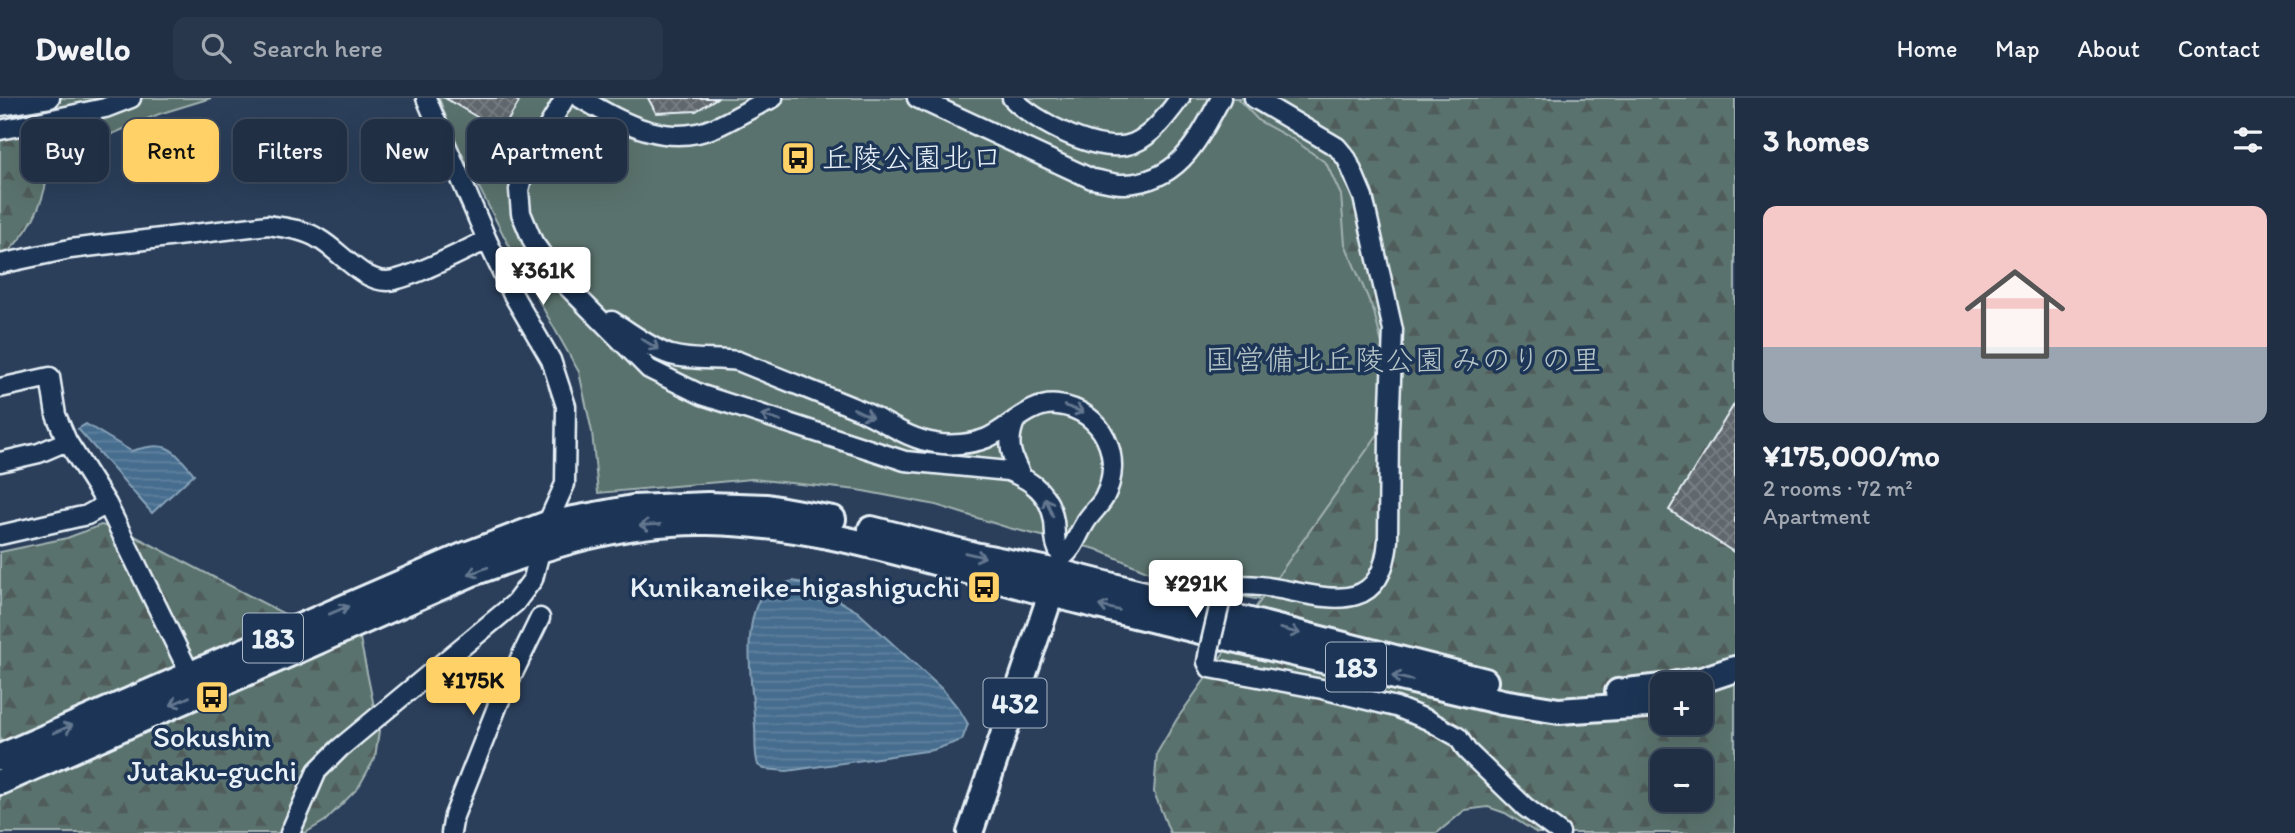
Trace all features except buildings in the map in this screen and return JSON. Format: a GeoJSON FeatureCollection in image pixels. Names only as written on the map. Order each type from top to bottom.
{"type":"FeatureCollection","features":[{"type":"Feature","properties":{"kind":"highway","name":"183"},"geometry":{"type":"LineString","coordinates":[[0,757],[463,556],[545,536],[633,508],[708,505],[767,507],[823,516],[1504,686],[1561,694],[1650,688]]}},
{"type":"Feature","properties":{"kind":"highway","name":"183"},"geometry":{"type":"LineString","coordinates":[[0,782],[470,574],[545,536]]}},
{"type":"Feature","properties":{"kind":"highway","name":"183"},"geometry":{"type":"LineString","coordinates":[[1057,575],[1502,702],[1559,710],[1650,705]]}},
{"type":"Feature","properties":{"kind":"highway","name":"432"},"geometry":{"type":"LineString","coordinates":[[970,833],[1057,575]]}},
{"type":"Feature","properties":{"kind":"highway"},"geometry":{"type":"LineString","coordinates":[[1713,676],[1735,669]]}},
{"type":"Feature","properties":{"kind":"highway"},"geometry":{"type":"LineString","coordinates":[[1713,693],[1735,687]]}},
{"type":"Feature","properties":{"kind":"street"},"geometry":{"type":"LineString","coordinates":[[0,106],[50,98]]}},
{"type":"Feature","properties":{"kind":"street"},"geometry":{"type":"LineString","coordinates":[[0,130],[105,108],[131,98]]}},
{"type":"Feature","properties":{"kind":"street"},"geometry":{"type":"LineString","coordinates":[[290,833],[317,771],[340,748],[515,603],[533,579],[545,536],[565,484],[566,406],[551,360],[512,293],[426,98]]}},
{"type":"Feature","properties":{"kind":"street"},"geometry":{"type":"LineString","coordinates":[[565,98],[525,166],[519,190],[522,213],[533,242],[559,278],[649,369],[702,395],[905,461],[1008,471],[1023,477],[1043,493],[1053,514],[1057,575]]}},
{"type":"Feature","properties":{"kind":"street"},"geometry":{"type":"LineString","coordinates":[[580,98],[635,128],[658,134],[682,135],[716,127],[773,98]]}},
{"type":"Feature","properties":{"kind":"street"},"geometry":{"type":"LineString","coordinates":[[918,98],[1092,179],[1124,184],[1159,176],[1180,163],[1199,138],[1222,98]]}},
{"type":"Feature","properties":{"kind":"street"},"geometry":{"type":"LineString","coordinates":[[1012,98],[1036,118],[1077,138],[1108,146],[1124,146],[1146,136],[1180,98]]}},
{"type":"Feature","properties":{"kind":"street"},"geometry":{"type":"LineString","coordinates":[[1254,98],[1338,147],[1348,159],[1363,197],[1393,330],[1387,554],[1378,577],[1371,586],[1353,597],[1327,598],[1265,587],[1230,587],[1221,599],[1207,662],[1210,668],[1322,689],[1396,707],[1428,720],[1458,737],[1467,751],[1525,807],[1560,833]]}},
{"type":"Feature","properties":{"kind":"street"},"geometry":{"type":"LineString","coordinates":[[0,264],[70,249],[268,225],[298,229],[318,238],[369,276],[386,281],[401,278],[487,240]]}},
{"type":"Feature","properties":{"kind":"street"},"geometry":{"type":"LineString","coordinates":[[591,309],[668,354],[693,359],[719,358],[738,362],[864,412],[903,433],[935,443],[970,443],[989,437],[1032,410],[1055,404],[1081,410],[1100,426],[1110,449],[1111,470],[1105,496],[1084,524],[1074,548],[1057,575]]}},
{"type":"Feature","properties":{"kind":"street"},"geometry":{"type":"LineString","coordinates":[[0,388],[50,377],[56,415],[67,441],[107,504],[190,674]]}},
{"type":"Feature","properties":{"kind":"street"},"geometry":{"type":"LineString","coordinates":[[1015,421],[1009,444],[1011,455],[1023,477]]}},
{"type":"Feature","properties":{"kind":"street"},"geometry":{"type":"LineString","coordinates":[[0,462],[38,453],[67,441]]}},
{"type":"Feature","properties":{"kind":"street"},"geometry":{"type":"LineString","coordinates":[[0,535],[87,514],[107,504]]}},
{"type":"Feature","properties":{"kind":"street"},"geometry":{"type":"LineString","coordinates":[[451,833],[454,816],[499,702],[540,618]]}},
{"type":"Feature","properties":{"kind":"green space"},"geometry":{"type":"Polygon","coordinates":[[[0,98],[211,98],[147,119],[123,119],[123,129],[109,135],[109,119],[21,119],[21,137],[0,98]]]}},
{"type":"Feature","properties":{"kind":"green space"},"geometry":{"type":"Polygon","coordinates":[[[0,98],[46,105],[48,119],[21,119],[21,182],[46,182],[45,189],[29,226],[0,259],[0,98]]]}},
{"type":"Feature","properties":{"kind":"green space","name":"国営備北丘陵公園 みのりの里"},"geometry":{"type":"Polygon","coordinates":[[[439,98],[1735,98],[1407,628],[1240,596],[1163,578],[1096,549],[1009,528],[936,505],[858,490],[752,479],[598,493],[592,432],[579,372],[476,182],[627,182],[627,119],[467,119],[467,164],[453,137],[453,119],[447,119],[439,98]]]}},
{"type":"Feature","properties":{"kind":"green space"},"geometry":{"type":"Polygon","coordinates":[[[1237,98],[1735,98],[1735,833],[1537,833],[1505,813],[1488,807],[1465,810],[1437,833],[1170,833],[1154,792],[1157,753],[1177,719],[1378,434],[1390,376],[1374,312],[1345,244],[1341,195],[1326,163],[1294,140],[1259,121],[1237,98]]]}},
{"type":"Feature","properties":{"kind":"green space"},"geometry":{"type":"Polygon","coordinates":[[[101,525],[127,532],[292,618],[350,590],[379,731],[375,758],[358,788],[325,821],[305,833],[0,833],[0,552],[67,538],[101,525]]]}},
{"type":"Feature","properties":{"kind":"water"},"geometry":{"type":"Polygon","coordinates":[[[86,424],[131,451],[153,446],[167,448],[194,474],[152,513],[78,429],[86,424]]]}},
{"type":"Feature","properties":{"kind":"water"},"geometry":{"type":"Polygon","coordinates":[[[793,581],[812,585],[858,612],[943,690],[968,724],[962,740],[933,750],[787,771],[764,769],[758,765],[750,662],[754,612],[766,592],[793,581]]]}},
{"type":"Feature","properties":{"kind":"place","name":"丘陵公園北口"},"geometry":{"type":"Point","coordinates":[798,158]}},
{"type":"Feature","properties":{"kind":"place","name":"Kunikaneike-higashiguchi"},"geometry":{"type":"Point","coordinates":[984,587]}},
{"type":"Feature","properties":{"kind":"place","name":"Sokushin Jutaku-guchi"},"geometry":{"type":"Point","coordinates":[212,697]}}]}
